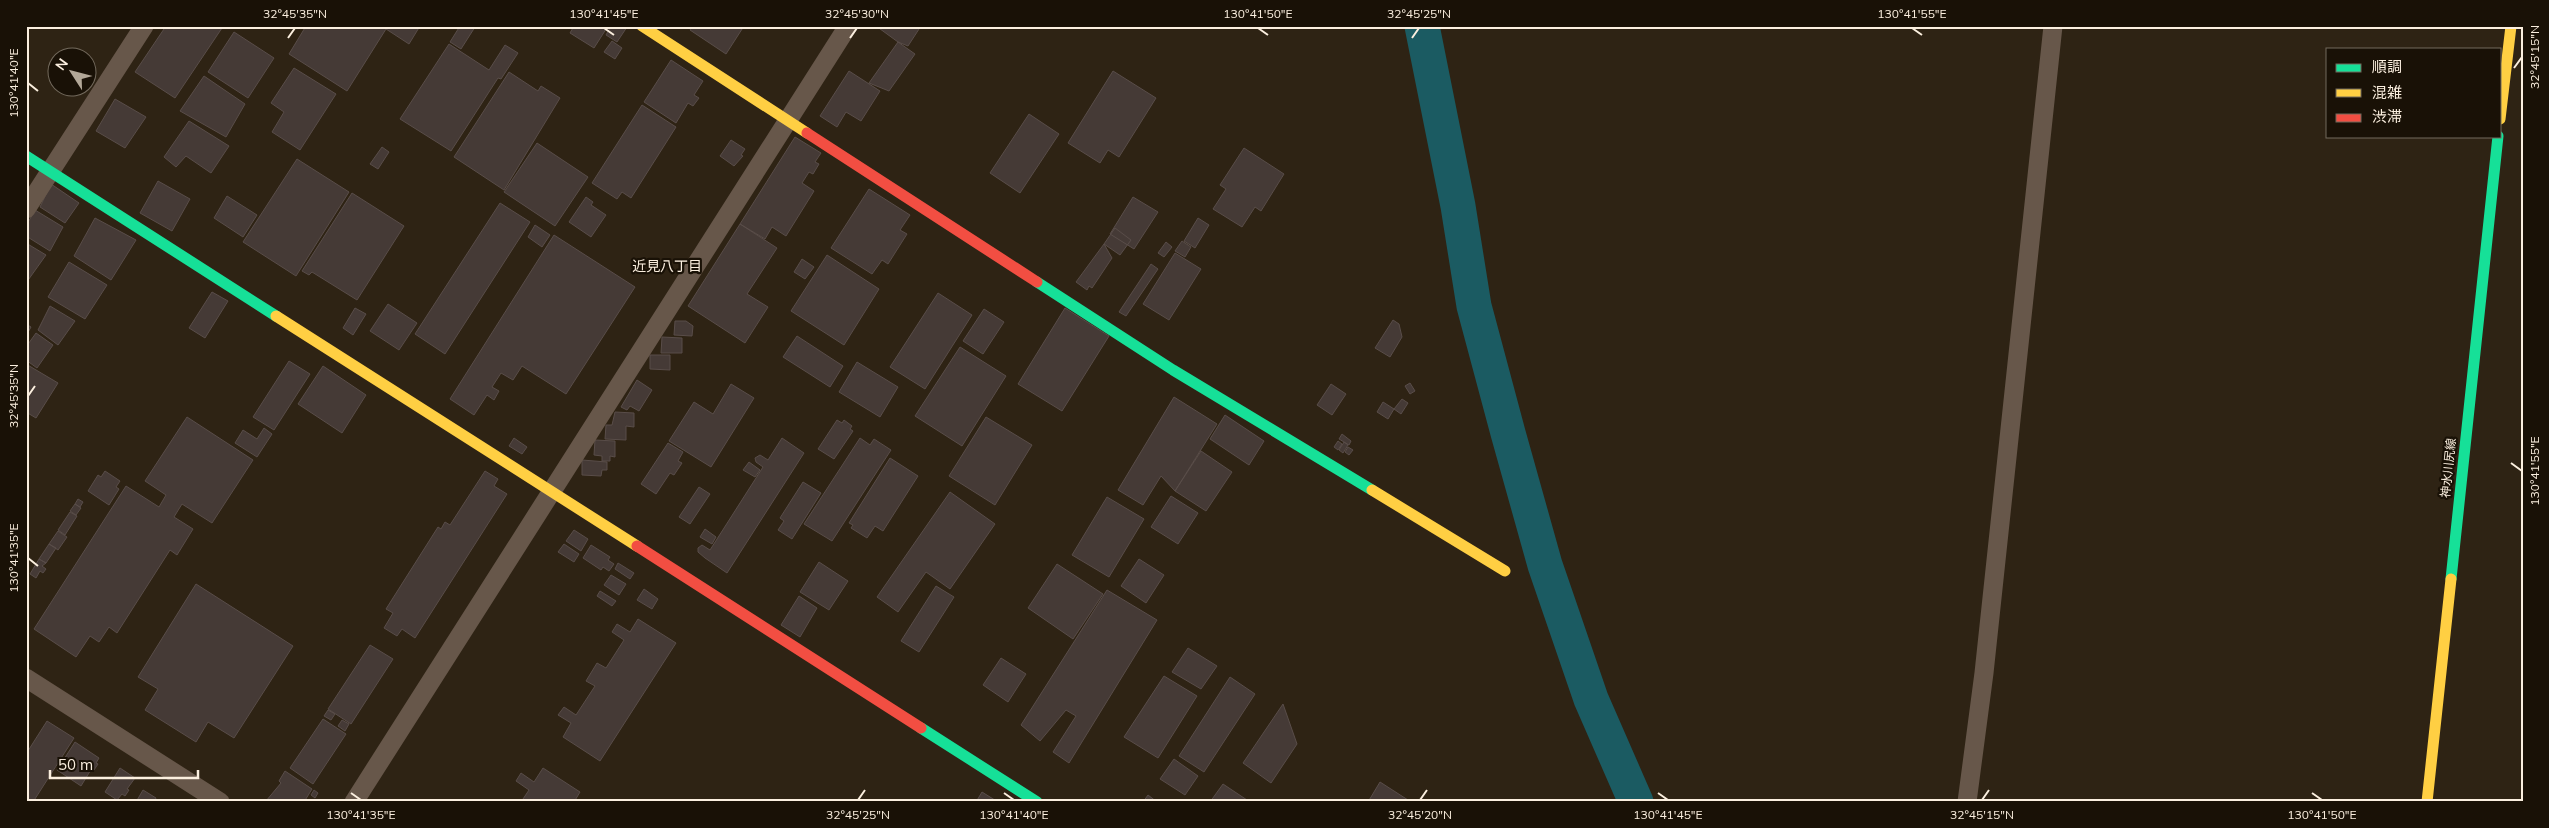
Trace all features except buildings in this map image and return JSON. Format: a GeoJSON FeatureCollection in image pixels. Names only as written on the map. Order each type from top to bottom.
{"type":"FeatureCollection","features":[{"type":"Feature","properties":{"kind":"street"},"geometry":{"type":"LineString","coordinates":[[26,209],[144,26]]}},
{"type":"Feature","properties":{"kind":"street"},"geometry":{"type":"LineString","coordinates":[[642,26],[1173,370],[1505,571]]}},
{"type":"Feature","properties":{"kind":"street"},"geometry":{"type":"LineString","coordinates":[[354,802],[848,26]]}},
{"type":"Feature","properties":{"kind":"street"},"geometry":{"type":"LineString","coordinates":[[1967,802],[1984,674],[2053,26]]}},
{"type":"Feature","properties":{"kind":"street"},"geometry":{"type":"LineString","coordinates":[[2502,102],[2511,26]]}},
{"type":"Feature","properties":{"kind":"street","name":"神水川尻線"},"geometry":{"type":"LineString","coordinates":[[2427,802],[2471,371],[2498,138]]}},
{"type":"Feature","properties":{"kind":"street"},"geometry":{"type":"LineString","coordinates":[[26,156],[1037,802]]}},
{"type":"Feature","properties":{"kind":"street"},"geometry":{"type":"LineString","coordinates":[[26,678],[220,802]]}},
{"type":"Feature","properties":{"kind":"waterway"},"geometry":{"type":"LineString","coordinates":[[1422,26],[1458,206],[1474,306],[1508,433],[1545,565],[1591,699],[1636,802]]}},
{"type":"Feature","properties":{"kind":"traffic: fast"},"geometry":{"type":"LineString","coordinates":[[2451,579],[2498,138]]}},
{"type":"Feature","properties":{"kind":"traffic: fast"},"geometry":{"type":"LineString","coordinates":[[26,156],[276,316]]}},
{"type":"Feature","properties":{"kind":"traffic: fast"},"geometry":{"type":"LineString","coordinates":[[1037,282],[1173,370],[1372,490]]}},
{"type":"Feature","properties":{"kind":"traffic: fast"},"geometry":{"type":"LineString","coordinates":[[921,728],[1037,802]]}},
{"type":"Feature","properties":{"kind":"traffic: slow"},"geometry":{"type":"LineString","coordinates":[[642,26],[807,133]]}},
{"type":"Feature","properties":{"kind":"traffic: slow"},"geometry":{"type":"LineString","coordinates":[[2502,102],[2511,26]]}},
{"type":"Feature","properties":{"kind":"traffic: slow"},"geometry":{"type":"LineString","coordinates":[[276,316],[637,546]]}},
{"type":"Feature","properties":{"kind":"traffic: slow"},"geometry":{"type":"LineString","coordinates":[[1372,490],[1505,571]]}},
{"type":"Feature","properties":{"kind":"traffic: slow"},"geometry":{"type":"LineString","coordinates":[[2427,802],[2451,579]]}},
{"type":"Feature","properties":{"kind":"traffic: jam"},"geometry":{"type":"LineString","coordinates":[[807,133],[1037,282]]}},
{"type":"Feature","properties":{"kind":"traffic: jam"},"geometry":{"type":"LineString","coordinates":[[637,546],[921,728]]}},
{"type":"Feature","properties":{"kind":"district","name":"近見八丁目"},"geometry":{"type":"Point","coordinates":[667,266]}}]}
